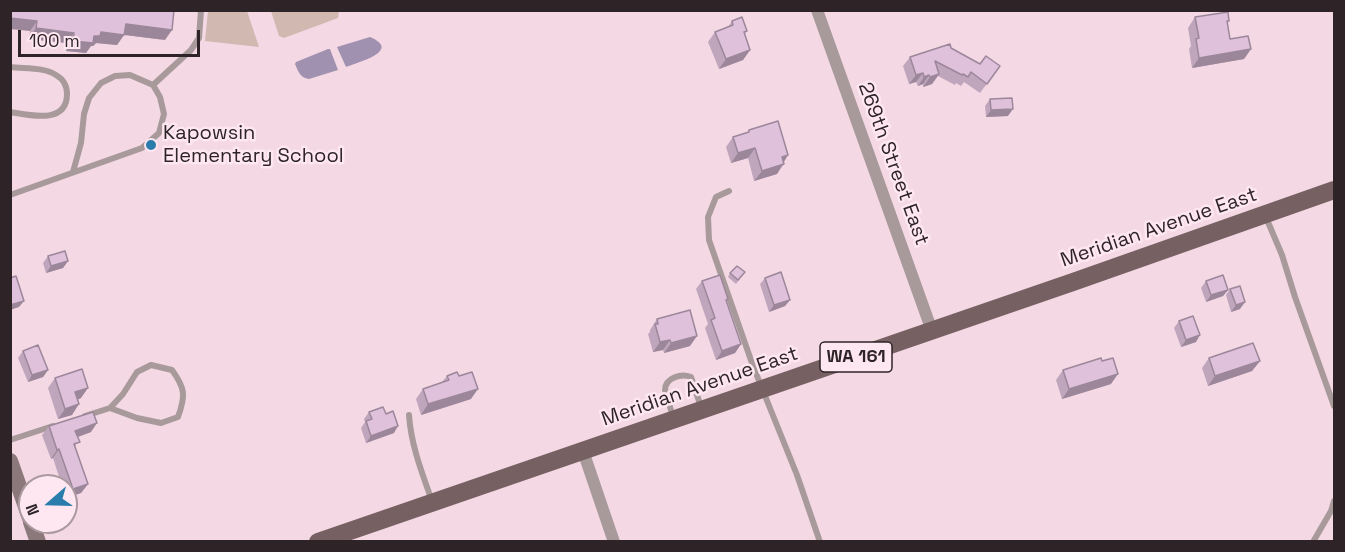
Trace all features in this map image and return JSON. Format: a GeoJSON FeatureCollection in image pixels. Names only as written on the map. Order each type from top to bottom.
{"type":"FeatureCollection","features":[{"type":"Feature","properties":{"kind":"main road","name":"Meridian Avenue East"},"geometry":{"type":"LineString","coordinates":[[318,542],[763,390],[1335,190]]}},
{"type":"Feature","properties":{"kind":"street","name":"269th Street East"},"geometry":{"type":"LineString","coordinates":[[817,10],[932,331]]}},
{"type":"Feature","properties":{"kind":"street"},"geometry":{"type":"LineString","coordinates":[[583,451],[614,542]]}},
{"type":"Feature","properties":{"kind":"street"},"geometry":{"type":"LineString","coordinates":[[10,461],[18,483]]}},
{"type":"Feature","properties":{"kind":"lane"},"geometry":{"type":"LineString","coordinates":[[153,85],[191,50],[199,38],[201,10]]}},
{"type":"Feature","properties":{"kind":"lane"},"geometry":{"type":"LineString","coordinates":[[10,68],[48,71],[58,76],[65,84],[67,96],[63,106],[55,115],[45,117],[10,112]]}},
{"type":"Feature","properties":{"kind":"lane"},"geometry":{"type":"LineString","coordinates":[[10,195],[142,148],[159,134],[164,114],[160,97],[153,85],[130,75],[116,75],[101,83],[89,99],[84,114],[81,143],[73,172]]}},
{"type":"Feature","properties":{"kind":"lane"},"geometry":{"type":"LineString","coordinates":[[729,191],[716,198],[708,217],[710,240],[753,366],[797,475],[820,542]]}},
{"type":"Feature","properties":{"kind":"lane"},"geometry":{"type":"LineString","coordinates":[[1264,215],[1282,255],[1335,406]]}},
{"type":"Feature","properties":{"kind":"lane"},"geometry":{"type":"LineString","coordinates":[[77,419],[110,408],[123,394],[137,372],[151,365],[172,370],[181,383],[184,402],[178,417],[161,423],[136,418],[110,408]]}},
{"type":"Feature","properties":{"kind":"lane"},"geometry":{"type":"LineString","coordinates":[[674,420],[665,390],[665,385],[669,380],[685,375],[691,377],[702,410]]}},
{"type":"Feature","properties":{"kind":"lane"},"geometry":{"type":"LineString","coordinates":[[409,415],[415,451],[433,502]]}},
{"type":"Feature","properties":{"kind":"lane"},"geometry":{"type":"LineString","coordinates":[[10,440],[55,426]]}},
{"type":"Feature","properties":{"kind":"lane"},"geometry":{"type":"LineString","coordinates":[[1313,542],[1335,501]]}},
{"type":"Feature","properties":{"kind":"shaded area"},"geometry":{"type":"Polygon","coordinates":[[[339,10],[338,18],[284,38],[279,36],[271,11],[339,10]]]}},
{"type":"Feature","properties":{"kind":"shaded area"},"geometry":{"type":"Polygon","coordinates":[[[208,11],[247,11],[259,47],[205,41],[208,11]]]}},
{"type":"Feature","properties":{"kind":"shaded area"},"geometry":{"type":"Polygon","coordinates":[[[370,37],[379,42],[382,47],[380,52],[346,67],[337,47],[370,37]]]}},
{"type":"Feature","properties":{"kind":"shaded area"},"geometry":{"type":"Polygon","coordinates":[[[330,49],[338,70],[309,79],[301,76],[296,62],[330,49]]]}},
{"type":"Feature","properties":{"kind":"building"},"geometry":{"type":"Polygon","coordinates":[[[10,10],[174,10],[172,30],[126,24],[124,35],[101,32],[100,36],[94,36],[93,43],[73,41],[74,33],[36,28],[37,21],[10,18],[10,10]]]}},
{"type":"Feature","properties":{"kind":"building"},"geometry":{"type":"Polygon","coordinates":[[[1228,12],[1230,39],[1248,36],[1251,49],[1199,58],[1196,39],[1199,38],[1195,17],[1228,12]]]}},
{"type":"Feature","properties":{"kind":"building"},"geometry":{"type":"Polygon","coordinates":[[[742,17],[750,50],[726,59],[715,32],[733,25],[732,21],[742,17]]]}},
{"type":"Feature","properties":{"kind":"building"},"geometry":{"type":"Polygon","coordinates":[[[950,44],[951,48],[980,64],[986,56],[1000,66],[987,84],[971,72],[968,77],[935,61],[939,74],[930,77],[929,75],[924,77],[923,73],[916,75],[910,57],[950,44]]]}},
{"type":"Feature","properties":{"kind":"building"},"geometry":{"type":"Polygon","coordinates":[[[1012,98],[1013,109],[991,110],[990,99],[1012,98]]]}},
{"type":"Feature","properties":{"kind":"building"},"geometry":{"type":"Polygon","coordinates":[[[778,121],[788,155],[782,157],[784,164],[762,171],[755,148],[738,153],[733,137],[778,121]]]}},
{"type":"Feature","properties":{"kind":"building"},"geometry":{"type":"Polygon","coordinates":[[[65,251],[68,261],[51,266],[48,256],[65,251]]]}},
{"type":"Feature","properties":{"kind":"building"},"geometry":{"type":"Polygon","coordinates":[[[737,266],[745,272],[738,280],[730,273],[737,266]]]}},
{"type":"Feature","properties":{"kind":"building"},"geometry":{"type":"Polygon","coordinates":[[[781,272],[790,300],[774,305],[765,278],[781,272]]]}},
{"type":"Feature","properties":{"kind":"building"},"geometry":{"type":"Polygon","coordinates":[[[720,275],[741,344],[722,351],[711,320],[715,318],[702,281],[720,275]]]}},
{"type":"Feature","properties":{"kind":"building"},"geometry":{"type":"Polygon","coordinates":[[[1223,275],[1228,290],[1211,295],[1206,281],[1223,275]]]}},
{"type":"Feature","properties":{"kind":"building"},"geometry":{"type":"Polygon","coordinates":[[[16,276],[24,301],[10,305],[10,278],[16,276]]]}},
{"type":"Feature","properties":{"kind":"building"},"geometry":{"type":"Polygon","coordinates":[[[1240,286],[1245,302],[1236,305],[1230,289],[1240,286]]]}},
{"type":"Feature","properties":{"kind":"building"},"geometry":{"type":"Polygon","coordinates":[[[690,310],[697,336],[671,343],[670,340],[660,342],[655,324],[658,324],[657,319],[690,310]]]}},
{"type":"Feature","properties":{"kind":"building"},"geometry":{"type":"Polygon","coordinates":[[[1193,316],[1200,335],[1186,340],[1179,321],[1193,316]]]}},
{"type":"Feature","properties":{"kind":"building"},"geometry":{"type":"Polygon","coordinates":[[[1253,343],[1260,361],[1215,376],[1209,358],[1253,343]]]}},
{"type":"Feature","properties":{"kind":"building"},"geometry":{"type":"Polygon","coordinates":[[[38,345],[48,370],[32,375],[23,351],[38,345]]]}},
{"type":"Feature","properties":{"kind":"building"},"geometry":{"type":"Polygon","coordinates":[[[1101,358],[1102,361],[1113,358],[1118,374],[1069,389],[1063,370],[1101,358]]]}},
{"type":"Feature","properties":{"kind":"building"},"geometry":{"type":"Polygon","coordinates":[[[82,369],[88,388],[75,392],[79,404],[65,409],[55,378],[82,369]]]}},
{"type":"Feature","properties":{"kind":"building"},"geometry":{"type":"Polygon","coordinates":[[[457,372],[459,376],[472,372],[478,389],[428,404],[423,389],[449,380],[447,376],[457,372]]]}},
{"type":"Feature","properties":{"kind":"building"},"geometry":{"type":"Polygon","coordinates":[[[383,407],[386,414],[393,411],[398,426],[371,436],[366,421],[372,419],[369,412],[383,407]]]}},
{"type":"Feature","properties":{"kind":"building"},"geometry":{"type":"Polygon","coordinates":[[[93,412],[97,423],[75,431],[80,442],[74,444],[88,484],[78,487],[78,474],[68,474],[49,426],[93,412]]]}},
{"type":"Feature","properties":{"kind":"place","name":"Kapowsin Elementary School"},"geometry":{"type":"Point","coordinates":[151,145]}}]}
